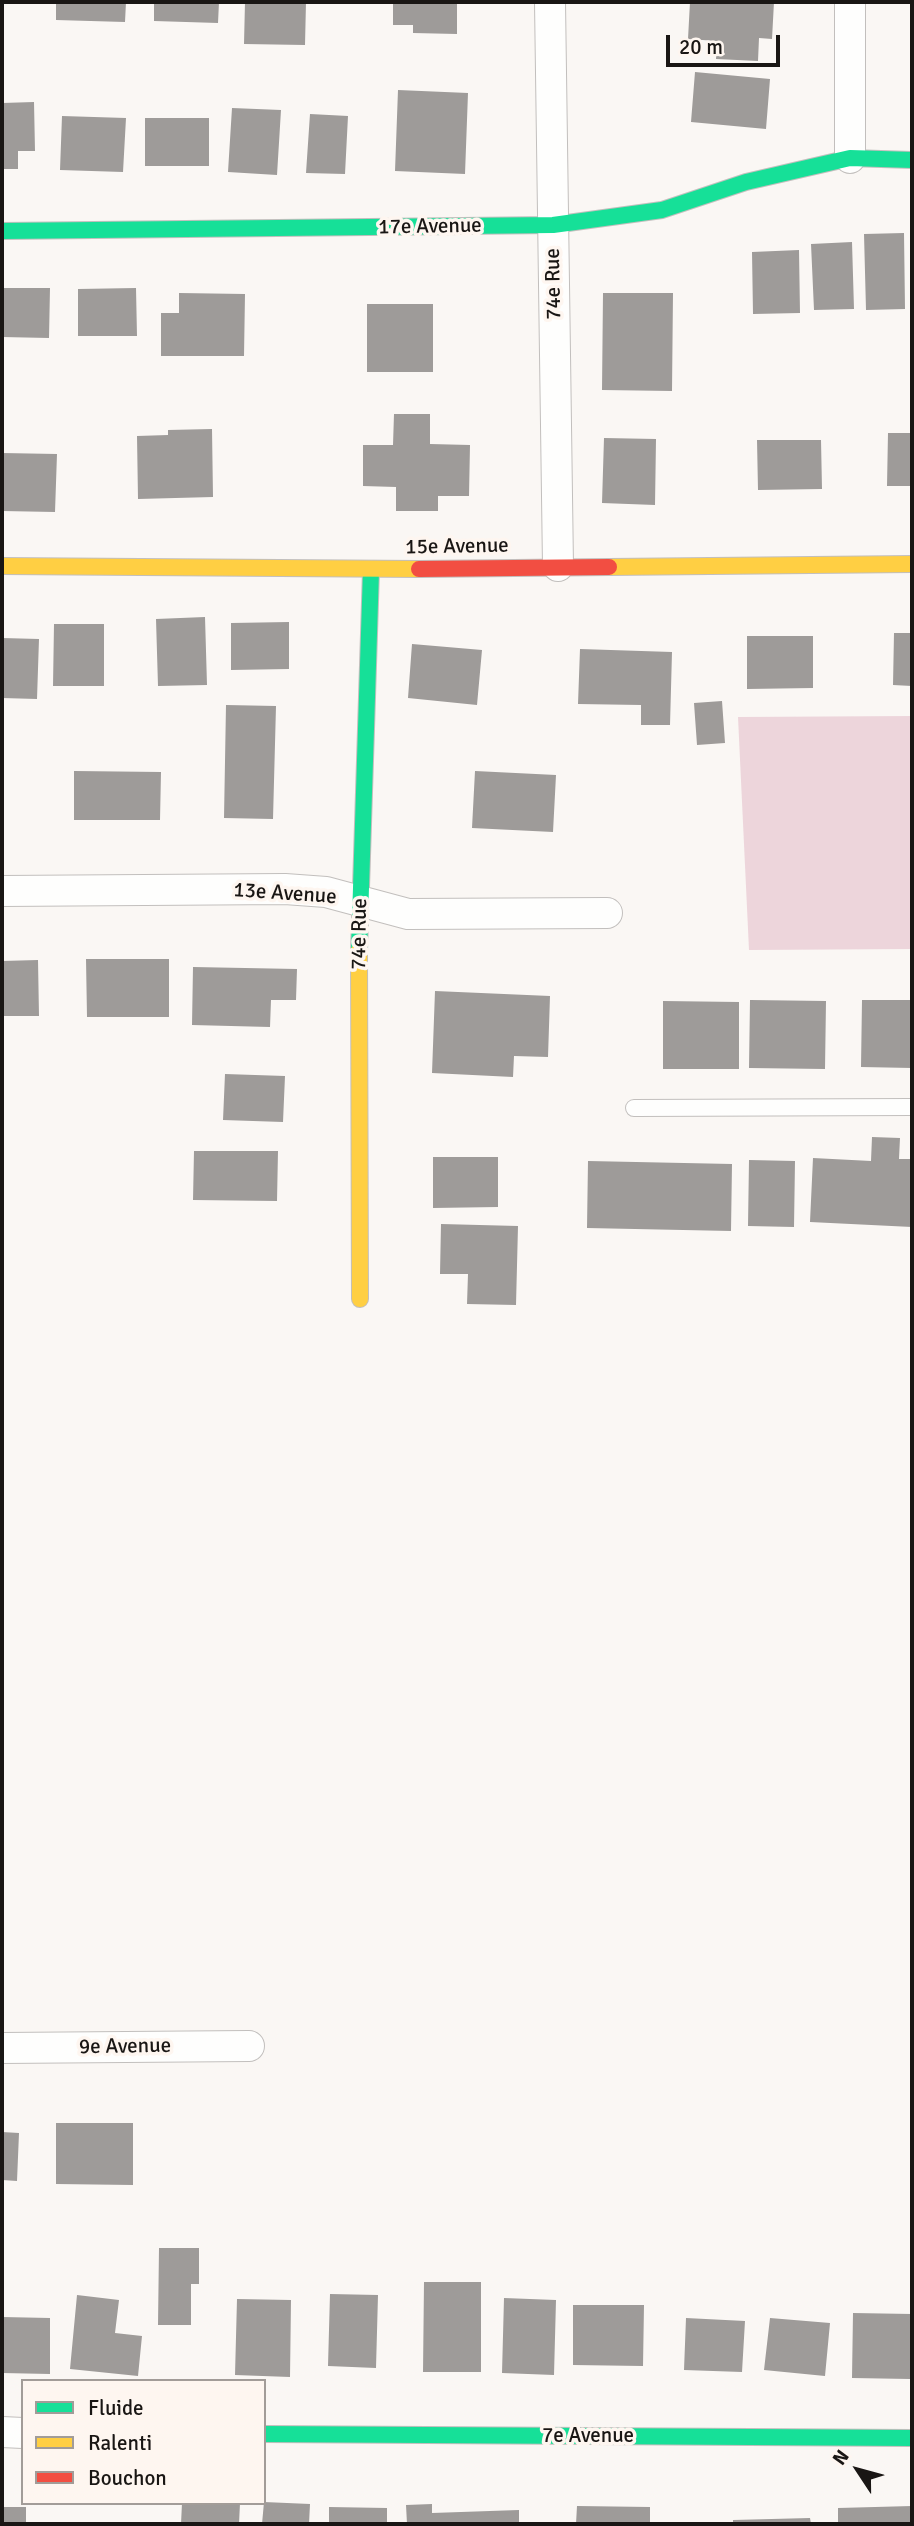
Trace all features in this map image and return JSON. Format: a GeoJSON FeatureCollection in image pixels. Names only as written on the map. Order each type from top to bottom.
{"type":"FeatureCollection","features":[{"type":"Feature","properties":{"kind":"street","name":"74e Rue"},"geometry":{"type":"LineString","coordinates":[[550,2],[558,566]]}},
{"type":"Feature","properties":{"kind":"street"},"geometry":{"type":"LineString","coordinates":[[850,2],[850,158]]}},
{"type":"Feature","properties":{"kind":"street","name":"17e Avenue"},"geometry":{"type":"LineString","coordinates":[[2,231],[553,225],[662,211],[746,182],[850,158],[912,160]]}},
{"type":"Feature","properties":{"kind":"street","name":"15e Avenue"},"geometry":{"type":"LineString","coordinates":[[2,566],[371,569],[912,564]]}},
{"type":"Feature","properties":{"kind":"street","name":"74e Rue"},"geometry":{"type":"LineString","coordinates":[[360,1299],[360,901],[371,569]]}},
{"type":"Feature","properties":{"kind":"street","name":"13e Avenue"},"geometry":{"type":"LineString","coordinates":[[2,891],[285,889],[326,892],[408,914],[607,913]]}},
{"type":"Feature","properties":{"kind":"street","name":"9e Avenue"},"geometry":{"type":"LineString","coordinates":[[2,2048],[248,2046]]}},
{"type":"Feature","properties":{"kind":"street"},"geometry":{"type":"LineString","coordinates":[[2,2432],[21,2433]]}},
{"type":"Feature","properties":{"kind":"street","name":"7e Avenue"},"geometry":{"type":"LineString","coordinates":[[266,2434],[912,2438]]}},
{"type":"Feature","properties":{"kind":"lane"},"geometry":{"type":"LineString","coordinates":[[634,1108],[912,1107]]}},
{"type":"Feature","properties":{"kind":"shaded area"},"geometry":{"type":"Polygon","coordinates":[[[912,716],[912,949],[749,950],[738,717],[912,716]]]}},
{"type":"Feature","properties":{"kind":"building"},"geometry":{"type":"Polygon","coordinates":[[[56,2],[126,2],[125,22],[56,20],[56,2]]]}},
{"type":"Feature","properties":{"kind":"building"},"geometry":{"type":"Polygon","coordinates":[[[154,2],[219,2],[218,23],[154,21],[154,2]]]}},
{"type":"Feature","properties":{"kind":"building"},"geometry":{"type":"Polygon","coordinates":[[[245,2],[306,2],[305,45],[244,44],[245,2]]]}},
{"type":"Feature","properties":{"kind":"building"},"geometry":{"type":"Polygon","coordinates":[[[393,2],[457,2],[457,34],[413,33],[413,25],[393,25],[393,2]]]}},
{"type":"Feature","properties":{"kind":"building"},"geometry":{"type":"Polygon","coordinates":[[[690,2],[774,2],[772,39],[759,38],[758,61],[716,59],[717,41],[688,39],[690,2]]]}},
{"type":"Feature","properties":{"kind":"building"},"geometry":{"type":"Polygon","coordinates":[[[695,72],[770,79],[766,129],[691,122],[695,72]]]}},
{"type":"Feature","properties":{"kind":"building"},"geometry":{"type":"Polygon","coordinates":[[[398,90],[468,93],[465,174],[395,171],[398,90]]]}},
{"type":"Feature","properties":{"kind":"building"},"geometry":{"type":"Polygon","coordinates":[[[34,102],[35,151],[18,151],[18,169],[2,169],[2,103],[34,102]]]}},
{"type":"Feature","properties":{"kind":"building"},"geometry":{"type":"Polygon","coordinates":[[[232,108],[281,110],[277,175],[228,172],[232,108]]]}},
{"type":"Feature","properties":{"kind":"building"},"geometry":{"type":"Polygon","coordinates":[[[310,114],[348,116],[345,174],[306,173],[310,114]]]}},
{"type":"Feature","properties":{"kind":"building"},"geometry":{"type":"Polygon","coordinates":[[[62,116],[126,118],[123,172],[60,170],[62,116]]]}},
{"type":"Feature","properties":{"kind":"building"},"geometry":{"type":"Polygon","coordinates":[[[145,118],[209,118],[209,166],[145,166],[145,118]]]}},
{"type":"Feature","properties":{"kind":"building"},"geometry":{"type":"Polygon","coordinates":[[[904,233],[905,309],[866,310],[864,234],[904,233]]]}},
{"type":"Feature","properties":{"kind":"building"},"geometry":{"type":"Polygon","coordinates":[[[852,242],[854,309],[814,310],[811,244],[852,242]]]}},
{"type":"Feature","properties":{"kind":"building"},"geometry":{"type":"Polygon","coordinates":[[[799,250],[800,313],[753,314],[752,252],[799,250]]]}},
{"type":"Feature","properties":{"kind":"building"},"geometry":{"type":"Polygon","coordinates":[[[2,288],[50,288],[49,338],[2,337],[2,288]]]}},
{"type":"Feature","properties":{"kind":"building"},"geometry":{"type":"Polygon","coordinates":[[[136,288],[137,336],[78,336],[78,289],[136,288]]]}},
{"type":"Feature","properties":{"kind":"building"},"geometry":{"type":"Polygon","coordinates":[[[179,293],[245,294],[244,356],[161,356],[161,313],[179,313],[179,293]]]}},
{"type":"Feature","properties":{"kind":"building"},"geometry":{"type":"Polygon","coordinates":[[[603,293],[673,293],[672,391],[602,390],[603,293]]]}},
{"type":"Feature","properties":{"kind":"building"},"geometry":{"type":"Polygon","coordinates":[[[367,304],[433,304],[433,372],[367,372],[367,304]]]}},
{"type":"Feature","properties":{"kind":"building"},"geometry":{"type":"Polygon","coordinates":[[[394,414],[430,414],[430,444],[470,445],[469,496],[438,496],[438,511],[396,511],[396,487],[363,486],[363,445],[393,445],[394,414]]]}},
{"type":"Feature","properties":{"kind":"building"},"geometry":{"type":"Polygon","coordinates":[[[212,429],[213,497],[138,499],[137,436],[168,435],[168,430],[212,429]]]}},
{"type":"Feature","properties":{"kind":"building"},"geometry":{"type":"Polygon","coordinates":[[[888,433],[912,433],[912,486],[887,486],[888,433]]]}},
{"type":"Feature","properties":{"kind":"building"},"geometry":{"type":"Polygon","coordinates":[[[604,438],[656,439],[655,505],[602,503],[604,438]]]}},
{"type":"Feature","properties":{"kind":"building"},"geometry":{"type":"Polygon","coordinates":[[[757,440],[821,440],[822,489],[758,490],[757,440]]]}},
{"type":"Feature","properties":{"kind":"building"},"geometry":{"type":"Polygon","coordinates":[[[2,453],[57,454],[55,512],[2,511],[2,453]]]}},
{"type":"Feature","properties":{"kind":"building"},"geometry":{"type":"Polygon","coordinates":[[[205,617],[207,685],[158,686],[156,619],[205,617]]]}},
{"type":"Feature","properties":{"kind":"building"},"geometry":{"type":"Polygon","coordinates":[[[289,622],[289,669],[231,670],[231,623],[289,622]]]}},
{"type":"Feature","properties":{"kind":"building"},"geometry":{"type":"Polygon","coordinates":[[[54,624],[104,624],[104,686],[53,686],[54,624]]]}},
{"type":"Feature","properties":{"kind":"building"},"geometry":{"type":"Polygon","coordinates":[[[894,633],[912,633],[912,686],[893,685],[894,633]]]}},
{"type":"Feature","properties":{"kind":"building"},"geometry":{"type":"Polygon","coordinates":[[[747,636],[813,636],[813,688],[747,689],[747,636]]]}},
{"type":"Feature","properties":{"kind":"building"},"geometry":{"type":"Polygon","coordinates":[[[2,638],[39,639],[37,699],[2,698],[2,638]]]}},
{"type":"Feature","properties":{"kind":"building"},"geometry":{"type":"Polygon","coordinates":[[[412,644],[482,650],[477,705],[408,698],[412,644]]]}},
{"type":"Feature","properties":{"kind":"building"},"geometry":{"type":"Polygon","coordinates":[[[580,649],[672,652],[670,725],[641,725],[641,705],[578,704],[580,649]]]}},
{"type":"Feature","properties":{"kind":"building"},"geometry":{"type":"Polygon","coordinates":[[[722,701],[725,743],[697,745],[694,703],[722,701]]]}},
{"type":"Feature","properties":{"kind":"building"},"geometry":{"type":"Polygon","coordinates":[[[226,705],[276,706],[273,819],[224,818],[226,705]]]}},
{"type":"Feature","properties":{"kind":"building"},"geometry":{"type":"Polygon","coordinates":[[[74,771],[161,772],[160,820],[74,820],[74,771]]]}},
{"type":"Feature","properties":{"kind":"building"},"geometry":{"type":"Polygon","coordinates":[[[475,771],[556,775],[553,832],[472,828],[475,771]]]}},
{"type":"Feature","properties":{"kind":"building"},"geometry":{"type":"Polygon","coordinates":[[[86,959],[169,959],[169,1017],[87,1017],[86,959]]]}},
{"type":"Feature","properties":{"kind":"building"},"geometry":{"type":"Polygon","coordinates":[[[38,960],[39,1016],[2,1016],[2,961],[38,960]]]}},
{"type":"Feature","properties":{"kind":"building"},"geometry":{"type":"Polygon","coordinates":[[[193,967],[297,969],[296,1000],[271,1000],[270,1027],[192,1025],[193,967]]]}},
{"type":"Feature","properties":{"kind":"building"},"geometry":{"type":"Polygon","coordinates":[[[435,991],[550,996],[548,1057],[514,1056],[513,1077],[432,1073],[435,991]]]}},
{"type":"Feature","properties":{"kind":"building"},"geometry":{"type":"Polygon","coordinates":[[[750,1000],[826,1001],[825,1069],[749,1068],[750,1000]]]}},
{"type":"Feature","properties":{"kind":"building"},"geometry":{"type":"Polygon","coordinates":[[[862,1000],[912,1000],[912,1068],[861,1067],[862,1000]]]}},
{"type":"Feature","properties":{"kind":"building"},"geometry":{"type":"Polygon","coordinates":[[[663,1001],[739,1002],[739,1069],[663,1069],[663,1001]]]}},
{"type":"Feature","properties":{"kind":"building"},"geometry":{"type":"Polygon","coordinates":[[[225,1074],[285,1076],[283,1122],[223,1120],[225,1074]]]}},
{"type":"Feature","properties":{"kind":"building"},"geometry":{"type":"Polygon","coordinates":[[[872,1137],[900,1138],[899,1159],[912,1159],[912,1227],[810,1222],[813,1158],[871,1161],[872,1137]]]}},
{"type":"Feature","properties":{"kind":"building"},"geometry":{"type":"Polygon","coordinates":[[[194,1151],[278,1151],[277,1201],[193,1200],[194,1151]]]}},
{"type":"Feature","properties":{"kind":"building"},"geometry":{"type":"Polygon","coordinates":[[[433,1157],[498,1157],[498,1207],[433,1208],[433,1157]]]}},
{"type":"Feature","properties":{"kind":"building"},"geometry":{"type":"Polygon","coordinates":[[[749,1160],[795,1161],[794,1227],[748,1226],[749,1160]]]}},
{"type":"Feature","properties":{"kind":"building"},"geometry":{"type":"Polygon","coordinates":[[[588,1161],[732,1164],[731,1231],[587,1228],[588,1161]]]}},
{"type":"Feature","properties":{"kind":"building"},"geometry":{"type":"Polygon","coordinates":[[[441,1224],[518,1226],[516,1305],[467,1304],[468,1274],[440,1274],[441,1224]]]}},
{"type":"Feature","properties":{"kind":"building"},"geometry":{"type":"Polygon","coordinates":[[[56,2123],[133,2123],[133,2185],[56,2184],[56,2123]]]}},
{"type":"Feature","properties":{"kind":"building"},"geometry":{"type":"Polygon","coordinates":[[[2,2132],[19,2133],[17,2181],[2,2180],[2,2132]]]}},
{"type":"Feature","properties":{"kind":"building"},"geometry":{"type":"Polygon","coordinates":[[[159,2248],[199,2248],[199,2284],[191,2284],[191,2325],[158,2325],[159,2248]]]}},
{"type":"Feature","properties":{"kind":"building"},"geometry":{"type":"Polygon","coordinates":[[[424,2282],[481,2282],[481,2372],[423,2372],[424,2282]]]}},
{"type":"Feature","properties":{"kind":"building"},"geometry":{"type":"Polygon","coordinates":[[[330,2294],[378,2295],[376,2368],[328,2366],[330,2294]]]}},
{"type":"Feature","properties":{"kind":"building"},"geometry":{"type":"Polygon","coordinates":[[[77,2295],[119,2300],[115,2333],[142,2336],[138,2376],[70,2369],[77,2295]]]}},
{"type":"Feature","properties":{"kind":"building"},"geometry":{"type":"Polygon","coordinates":[[[504,2298],[556,2300],[554,2375],[502,2373],[504,2298]]]}},
{"type":"Feature","properties":{"kind":"building"},"geometry":{"type":"Polygon","coordinates":[[[237,2299],[291,2300],[290,2377],[235,2375],[237,2299]]]}},
{"type":"Feature","properties":{"kind":"building"},"geometry":{"type":"Polygon","coordinates":[[[573,2305],[644,2305],[643,2366],[573,2365],[573,2305]]]}},
{"type":"Feature","properties":{"kind":"building"},"geometry":{"type":"Polygon","coordinates":[[[853,2313],[912,2314],[910,2379],[852,2378],[853,2313]]]}},
{"type":"Feature","properties":{"kind":"building"},"geometry":{"type":"Polygon","coordinates":[[[2,2317],[50,2318],[50,2374],[2,2373],[2,2317]]]}},
{"type":"Feature","properties":{"kind":"building"},"geometry":{"type":"Polygon","coordinates":[[[686,2318],[745,2321],[742,2372],[684,2370],[686,2318]]]}},
{"type":"Feature","properties":{"kind":"building"},"geometry":{"type":"Polygon","coordinates":[[[770,2318],[830,2323],[825,2376],[764,2370],[770,2318]]]}},
{"type":"Feature","properties":{"kind":"building"},"geometry":{"type":"Polygon","coordinates":[[[266,2502],[310,2504],[309,2524],[262,2524],[266,2502]]]}},
{"type":"Feature","properties":{"kind":"building"},"geometry":{"type":"Polygon","coordinates":[[[432,2504],[432,2513],[519,2510],[519,2524],[407,2524],[406,2505],[432,2504]]]}},
{"type":"Feature","properties":{"kind":"building"},"geometry":{"type":"Polygon","coordinates":[[[182,2505],[240,2505],[239,2524],[181,2524],[182,2505]]]}},
{"type":"Feature","properties":{"kind":"building"},"geometry":{"type":"Polygon","coordinates":[[[577,2506],[650,2507],[650,2524],[576,2524],[577,2506]]]}},
{"type":"Feature","properties":{"kind":"building"},"geometry":{"type":"Polygon","coordinates":[[[912,2506],[912,2524],[838,2524],[838,2508],[912,2506]]]}},
{"type":"Feature","properties":{"kind":"building"},"geometry":{"type":"Polygon","coordinates":[[[2,2507],[26,2507],[26,2524],[2,2524],[2,2507]]]}},
{"type":"Feature","properties":{"kind":"building"},"geometry":{"type":"Polygon","coordinates":[[[329,2507],[387,2508],[387,2524],[329,2524],[329,2507]]]}},
{"type":"Feature","properties":{"kind":"building"},"geometry":{"type":"Polygon","coordinates":[[[810,2518],[811,2524],[733,2524],[733,2520],[810,2518]]]}},
{"type":"Feature","properties":{"kind":"traffic: fast"},"geometry":{"type":"LineString","coordinates":[[2,231],[553,225],[662,210],[746,182],[850,158],[912,160]]}},
{"type":"Feature","properties":{"kind":"traffic: fast"},"geometry":{"type":"LineString","coordinates":[[359,951],[371,570]]}},
{"type":"Feature","properties":{"kind":"traffic: fast"},"geometry":{"type":"LineString","coordinates":[[266,2434],[912,2438]]}},
{"type":"Feature","properties":{"kind":"traffic: slow"},"geometry":{"type":"LineString","coordinates":[[609,567],[912,564]]}},
{"type":"Feature","properties":{"kind":"traffic: slow"},"geometry":{"type":"LineString","coordinates":[[2,566],[419,569]]}},
{"type":"Feature","properties":{"kind":"traffic: slow"},"geometry":{"type":"LineString","coordinates":[[359,951],[360,1299]]}},
{"type":"Feature","properties":{"kind":"traffic: jam"},"geometry":{"type":"LineString","coordinates":[[419,569],[609,567]]}}]}
